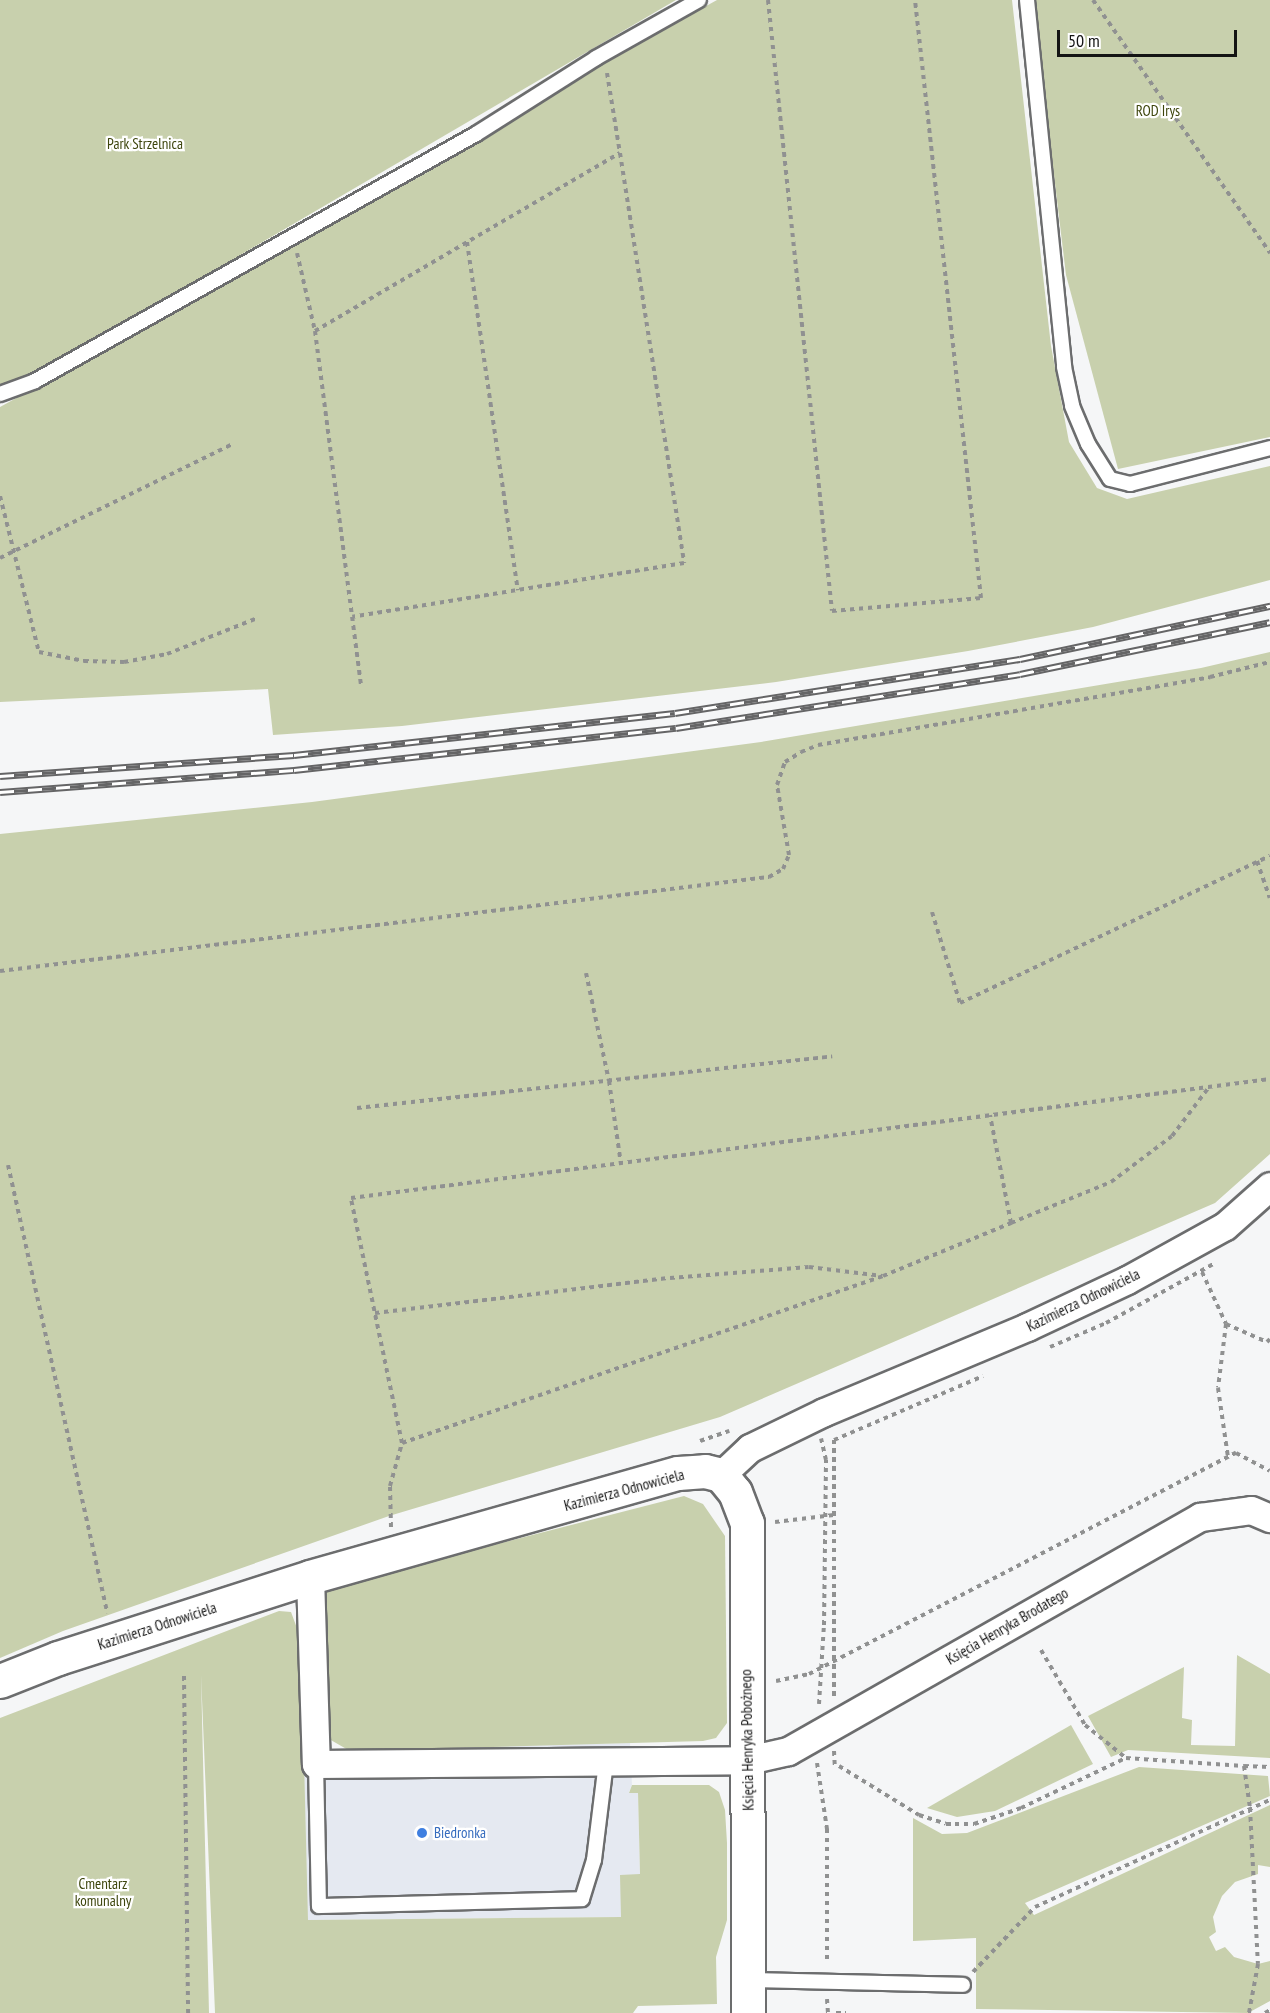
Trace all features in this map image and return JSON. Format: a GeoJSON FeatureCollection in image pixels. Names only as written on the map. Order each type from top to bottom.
{"type":"FeatureCollection","features":[{"type":"Feature","properties":{"kind":"street","name":"Kazimierza Odnowiciela"},"geometry":{"type":"LineString","coordinates":[[0,1681],[58,1658],[310,1578],[678,1473],[705,1471],[721,1475],[750,1448],[824,1412],[1028,1327],[1128,1280],[1225,1226],[1270,1186]]}},
{"type":"Feature","properties":{"kind":"street","name":"Księcia Henryka Pobożnego"},"geometry":{"type":"LineString","coordinates":[[721,1475],[735,1491],[747,1523],[748,2013]]}},
{"type":"Feature","properties":{"kind":"street","name":"Księcia Henryka Brodatego"},"geometry":{"type":"LineString","coordinates":[[316,1764],[748,1760],[788,1751],[1200,1517],[1251,1510],[1270,1518]]}},
{"type":"Feature","properties":{"kind":"street"},"geometry":{"type":"LineString","coordinates":[[310,1578],[316,1764]]}},
{"type":"Feature","properties":{"kind":"lane"},"geometry":{"type":"LineString","coordinates":[[0,394],[35,381],[290,236],[476,134],[604,53],[699,0]]}},
{"type":"Feature","properties":{"kind":"lane"},"geometry":{"type":"LineString","coordinates":[[1027,0],[1064,368],[1072,406],[1088,444],[1110,479],[1130,484],[1270,448]]}},
{"type":"Feature","properties":{"kind":"lane"},"geometry":{"type":"LineString","coordinates":[[316,1764],[319,1906],[582,1899],[594,1860],[606,1762]]}},
{"type":"Feature","properties":{"kind":"lane"},"geometry":{"type":"LineString","coordinates":[[748,1980],[963,1985]]}},
{"type":"Feature","properties":{"kind":"path"},"geometry":{"type":"LineString","coordinates":[[768,0],[832,611],[981,598],[915,0]]}},
{"type":"Feature","properties":{"kind":"path"},"geometry":{"type":"LineString","coordinates":[[1093,0],[1270,253]]}},
{"type":"Feature","properties":{"kind":"path"},"geometry":{"type":"LineString","coordinates":[[352,617],[684,563],[604,53]]}},
{"type":"Feature","properties":{"kind":"path"},"geometry":{"type":"LineString","coordinates":[[315,331],[620,153]]}},
{"type":"Feature","properties":{"kind":"path"},"geometry":{"type":"LineString","coordinates":[[290,236],[315,331],[361,685]]}},
{"type":"Feature","properties":{"kind":"path"},"geometry":{"type":"LineString","coordinates":[[466,242],[518,590]]}},
{"type":"Feature","properties":{"kind":"path"},"geometry":{"type":"LineString","coordinates":[[0,558],[15,554],[233,444]]}},
{"type":"Feature","properties":{"kind":"path"},"geometry":{"type":"LineString","coordinates":[[0,496],[39,652],[84,661],[124,662],[167,654],[255,619]]}},
{"type":"Feature","properties":{"kind":"path"},"geometry":{"type":"LineString","coordinates":[[0,971],[769,877],[783,869],[789,855],[777,785],[785,762],[810,748],[1270,662]]}},
{"type":"Feature","properties":{"kind":"path"},"geometry":{"type":"LineString","coordinates":[[932,912],[960,1003],[1270,856]]}},
{"type":"Feature","properties":{"kind":"path"},"geometry":{"type":"LineString","coordinates":[[1257,861],[1270,898]]}},
{"type":"Feature","properties":{"kind":"path"},"geometry":{"type":"LineString","coordinates":[[586,973],[609,1081],[621,1164]]}},
{"type":"Feature","properties":{"kind":"path"},"geometry":{"type":"LineString","coordinates":[[357,1108],[832,1056]]}},
{"type":"Feature","properties":{"kind":"path"},"geometry":{"type":"LineString","coordinates":[[393,1534],[389,1516],[390,1486],[402,1443],[351,1198],[1270,1079]]}},
{"type":"Feature","properties":{"kind":"path"},"geometry":{"type":"LineString","coordinates":[[402,1443],[883,1276],[1111,1182],[1172,1136],[1209,1087]]}},
{"type":"Feature","properties":{"kind":"path"},"geometry":{"type":"LineString","coordinates":[[990,1115],[1011,1223]]}},
{"type":"Feature","properties":{"kind":"path"},"geometry":{"type":"LineString","coordinates":[[8,1165],[108,1619]]}},
{"type":"Feature","properties":{"kind":"path"},"geometry":{"type":"LineString","coordinates":[[1041,1351],[1106,1323],[1202,1272],[1219,1260]]}},
{"type":"Feature","properties":{"kind":"path"},"geometry":{"type":"LineString","coordinates":[[375,1313],[670,1278],[809,1267],[883,1276]]}},
{"type":"Feature","properties":{"kind":"path"},"geometry":{"type":"LineString","coordinates":[[1202,1272],[1226,1324],[1218,1388],[1228,1457]]}},
{"type":"Feature","properties":{"kind":"path"},"geometry":{"type":"LineString","coordinates":[[1226,1324],[1267,1342],[1270,1339]]}},
{"type":"Feature","properties":{"kind":"path"},"geometry":{"type":"LineString","coordinates":[[835,1658],[834,1440],[986,1374]]}},
{"type":"Feature","properties":{"kind":"path"},"geometry":{"type":"LineString","coordinates":[[746,1683],[801,1677],[1236,1453],[1270,1471]]}},
{"type":"Feature","properties":{"kind":"path"},"geometry":{"type":"LineString","coordinates":[[747,1523],[834,1515]]}},
{"type":"Feature","properties":{"kind":"path"},"geometry":{"type":"LineString","coordinates":[[1041,1650],[1085,1725],[1126,1758]]}},
{"type":"Feature","properties":{"kind":"path"},"geometry":{"type":"LineString","coordinates":[[184,1676],[188,2013]]}},
{"type":"Feature","properties":{"kind":"path"},"geometry":{"type":"LineString","coordinates":[[839,1766],[919,1815],[946,1824],[974,1824],[1021,1808],[1126,1758],[1270,1767]]}},
{"type":"Feature","properties":{"kind":"path"},"geometry":{"type":"LineString","coordinates":[[1244,1766],[1250,1808],[1258,1964],[1249,2013]]}},
{"type":"Feature","properties":{"kind":"path"},"geometry":{"type":"LineString","coordinates":[[963,1985],[1035,1907],[1270,1800]]}},
{"type":"Feature","properties":{"kind":"path"},"geometry":{"type":"LineString","coordinates":[[1265,2013],[1270,2010]]}},
{"type":"Feature","properties":{"kind":"path"},"geometry":{"type":"LineString","coordinates":[[836,2013],[846,2013]]}},
{"type":"Feature","properties":{"kind":"shaded area"},"geometry":{"type":"Polygon","coordinates":[[[630,1743],[632,1785],[629,1792],[638,1793],[640,1874],[621,1917],[307,1920],[303,1750],[630,1743]]]}},
{"type":"Feature","properties":{"kind":"green space","name":"Park Strzelnica"},"geometry":{"type":"Polygon","coordinates":[[[0,0],[676,0],[54,364],[4,388],[0,388],[0,0]]]}},
{"type":"Feature","properties":{"kind":"green space"},"geometry":{"type":"Polygon","coordinates":[[[717,0],[1012,0],[1051,346],[1069,442],[1097,488],[1127,499],[1270,466],[1270,580],[1093,627],[968,651],[776,682],[402,726],[273,735],[268,689],[0,702],[0,407],[426,173],[605,62],[717,0]]]}},
{"type":"Feature","properties":{"kind":"green space","name":"ROD Irys"},"geometry":{"type":"Polygon","coordinates":[[[1033,0],[1270,0],[1270,437],[1118,469],[1066,275],[1033,0]]]}},
{"type":"Feature","properties":{"kind":"green space"},"geometry":{"type":"Polygon","coordinates":[[[1270,652],[1270,1154],[1215,1203],[720,1417],[389,1516],[63,1631],[0,1658],[0,834],[312,802],[761,742],[1201,668],[1270,652]]]}},
{"type":"Feature","properties":{"kind":"green space"},"geometry":{"type":"Polygon","coordinates":[[[684,1496],[703,1504],[725,1536],[727,1723],[716,1738],[703,1741],[350,1751],[329,1739],[326,1588],[684,1496]]]}},
{"type":"Feature","properties":{"kind":"green space","name":"Cmentarz komunalny"},"geometry":{"type":"Polygon","coordinates":[[[279,1611],[291,1612],[301,1639],[308,1920],[621,1917],[620,1875],[640,1874],[638,1793],[629,1793],[632,1785],[709,1785],[719,1792],[725,1810],[727,1843],[727,1920],[716,1957],[717,2004],[638,2006],[633,2013],[215,2013],[201,1675],[209,2013],[0,2013],[0,1718],[279,1611]]]}},
{"type":"Feature","properties":{"kind":"green space"},"geometry":{"type":"Polygon","coordinates":[[[1237,1655],[1270,1674],[1270,1758],[1128,1750],[1111,1757],[1088,1716],[1184,1667],[1182,1718],[1192,1720],[1191,1745],[1235,1746],[1237,1655]]]}},
{"type":"Feature","properties":{"kind":"green space"},"geometry":{"type":"Polygon","coordinates":[[[1071,1725],[1093,1764],[995,1811],[957,1817],[927,1808],[1071,1725]]]}},
{"type":"Feature","properties":{"kind":"green space"},"geometry":{"type":"Polygon","coordinates":[[[1139,1767],[1268,1776],[1270,1796],[1025,1903],[1034,1915],[1270,1805],[1270,1867],[1258,1865],[1258,1874],[1235,1882],[1222,1896],[1213,1917],[1216,1932],[1209,1937],[1216,1951],[1225,1947],[1234,1957],[1258,1964],[1270,1961],[1270,2001],[1248,2013],[976,2009],[976,1938],[913,1941],[913,1818],[942,1834],[967,1833],[1139,1767]]]}},
{"type":"Feature","properties":{"kind":"railway"},"geometry":{"type":"LineString","coordinates":[[0,776],[294,755],[675,713],[1020,659],[1270,606]]}},
{"type":"Feature","properties":{"kind":"railway"},"geometry":{"type":"LineString","coordinates":[[0,792],[294,770],[676,728],[1020,674],[1270,622]]}},
{"type":"Feature","properties":{"kind":"place","name":"Biedronka"},"geometry":{"type":"Point","coordinates":[422,1833]}}]}
